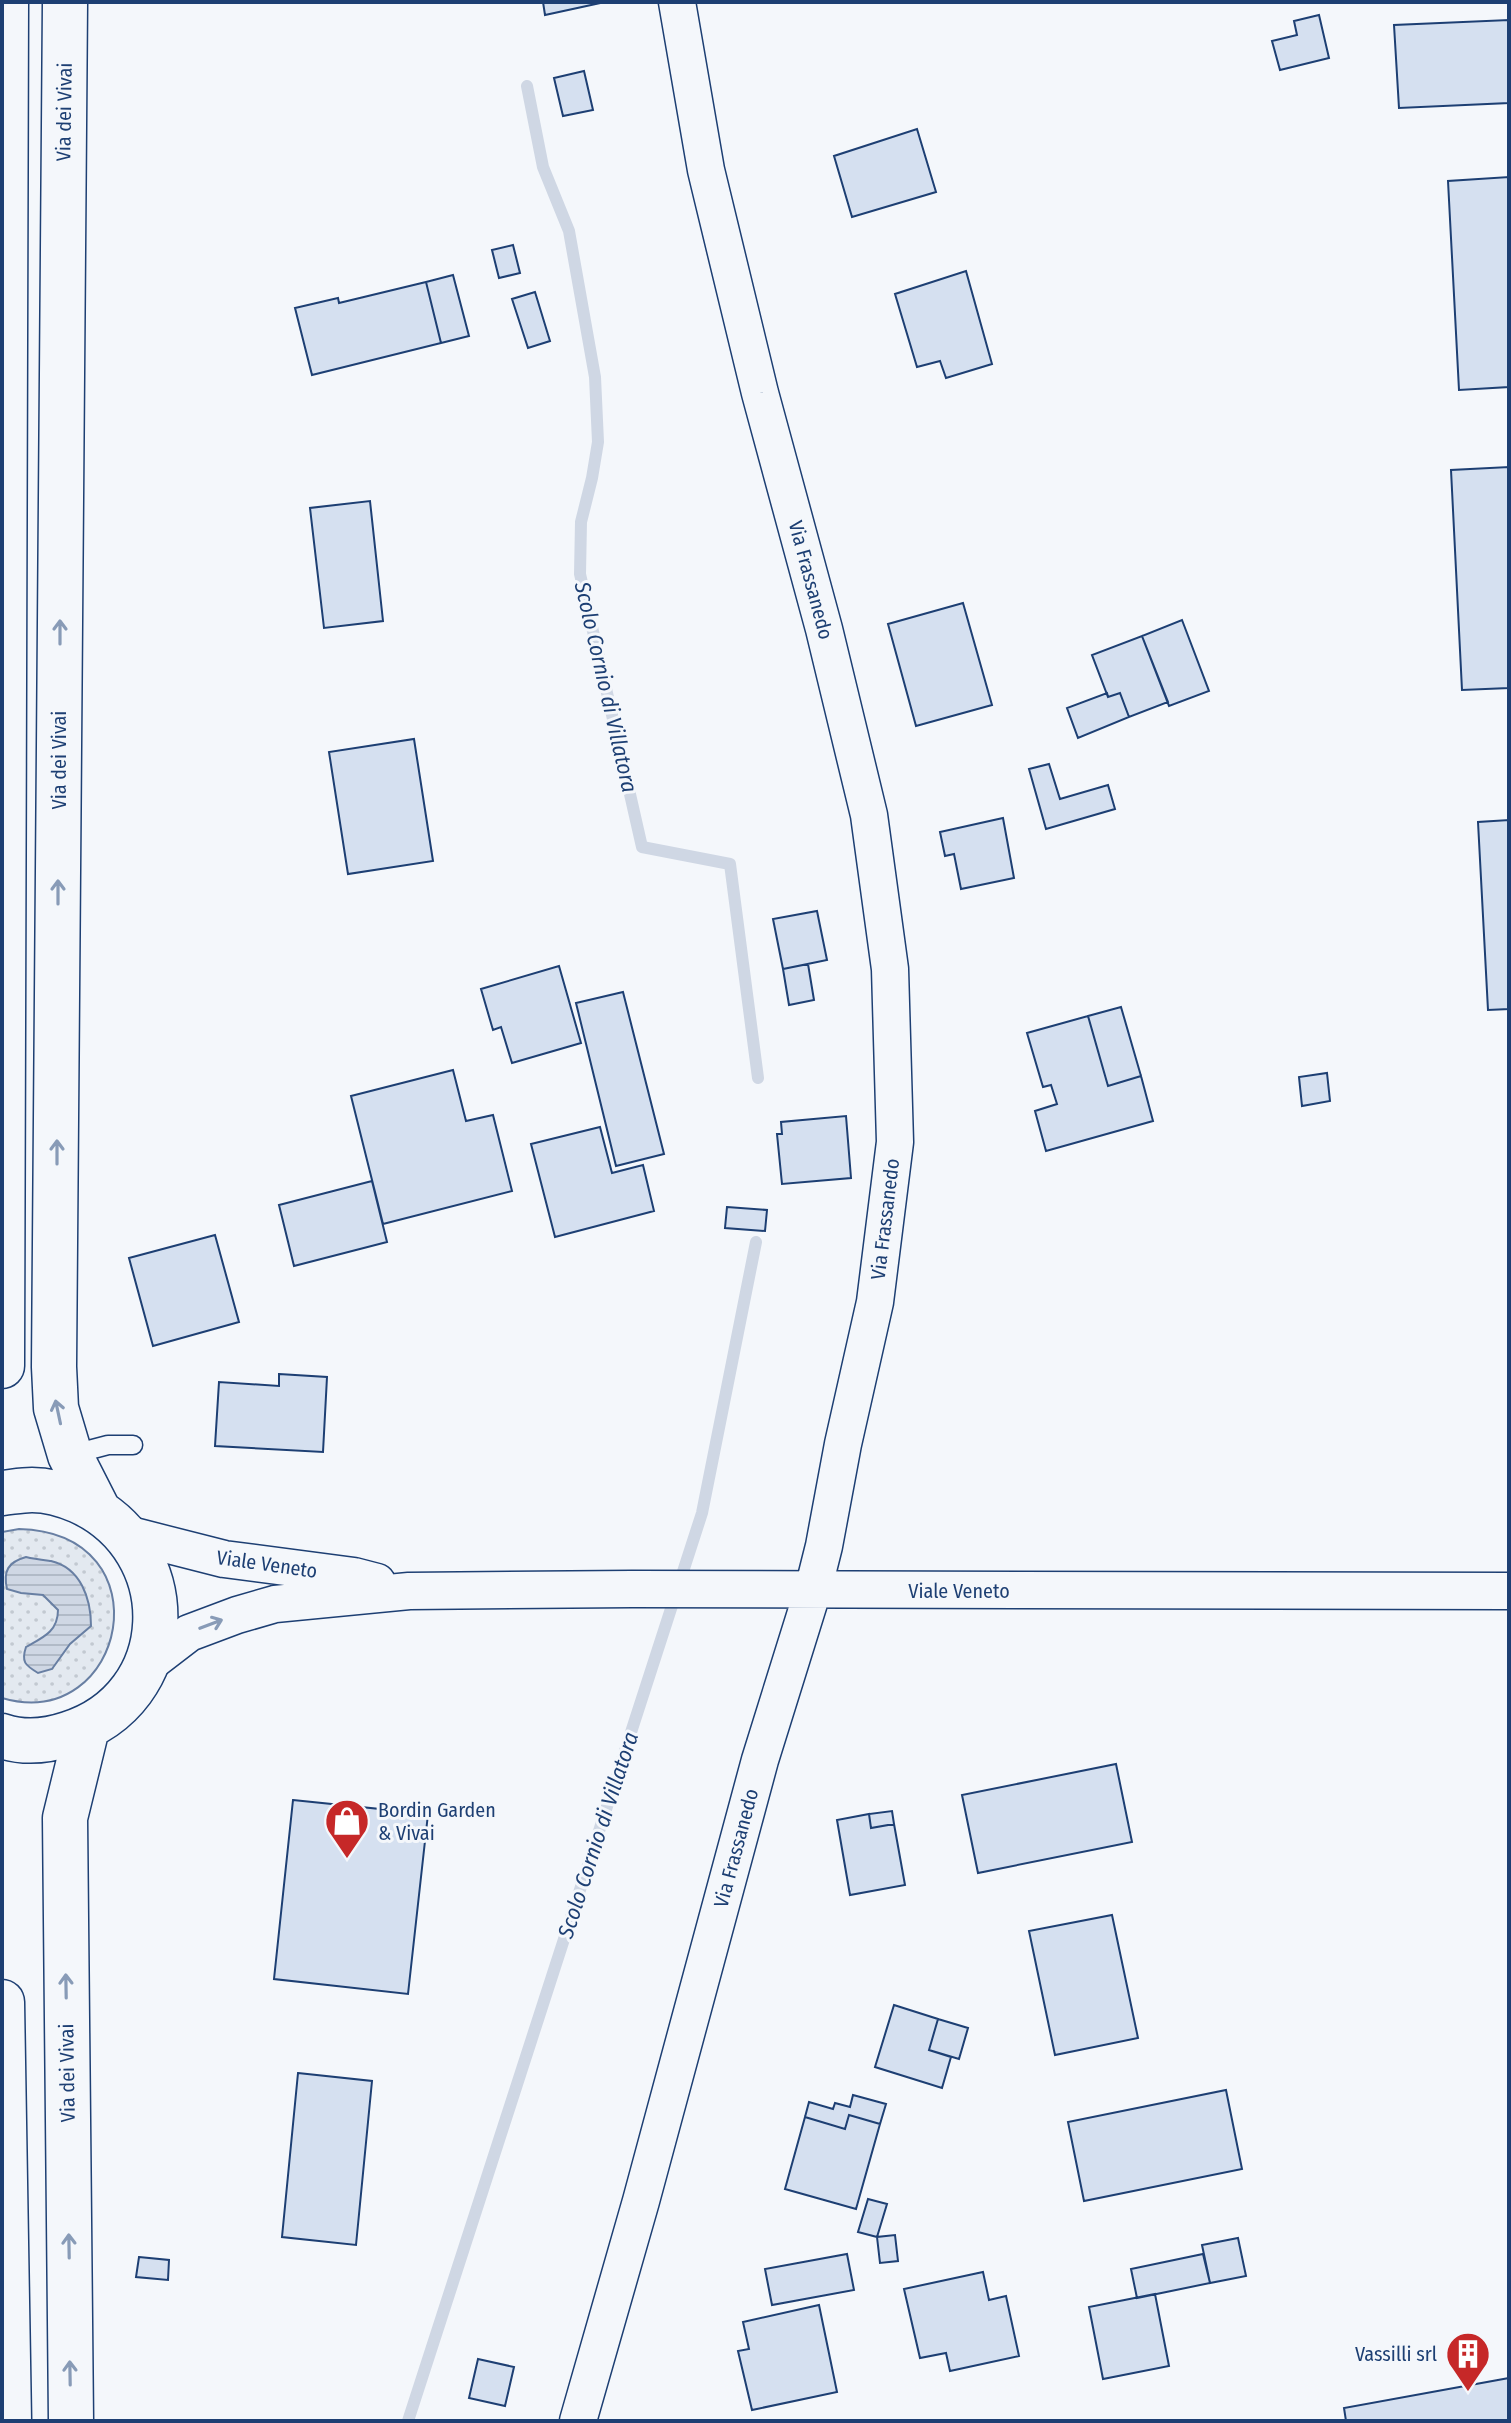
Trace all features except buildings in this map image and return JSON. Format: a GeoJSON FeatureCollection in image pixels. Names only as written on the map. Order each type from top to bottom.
{"type":"FeatureCollection","features":[{"type":"Feature","properties":{"kind":"main road"},"geometry":{"type":"LineString","coordinates":[[2,1366],[6,2]]}},
{"type":"Feature","properties":{"kind":"main road","name":"Via dei Vivai"},"geometry":{"type":"LineString","coordinates":[[65,2],[54,1367],[56,1408],[70,1455],[112,1522],[146,1565],[156,1601],[154,1639],[146,1666]]}},
{"type":"Feature","properties":{"kind":"main road"},"geometry":{"type":"LineString","coordinates":[[2,1493],[34,1490],[67,1496],[112,1522]]}},
{"type":"Feature","properties":{"kind":"main road"},"geometry":{"type":"LineString","coordinates":[[2,1736],[12,1740],[51,1740],[87,1728],[119,1706],[146,1666]]}},
{"type":"Feature","properties":{"kind":"main road","name":"Via dei Vivai"},"geometry":{"type":"LineString","coordinates":[[71,2421],[65,1818],[87,1728]]}},
{"type":"Feature","properties":{"kind":"main road"},"geometry":{"type":"LineString","coordinates":[[2,2002],[9,2421]]}},
{"type":"Feature","properties":{"kind":"street","name":"Via Frassanedo"},"geometry":{"type":"LineString","coordinates":[[578,2421],[760,1760],[824,1546],[875,1302],[895,1142],[890,969],[869,815],[706,170],[677,2]]}},
{"type":"Feature","properties":{"kind":"street","name":"Viale Veneto"},"geometry":{"type":"LineString","coordinates":[[112,1522],[173,1548],[224,1559],[354,1576],[409,1591]]}},
{"type":"Feature","properties":{"kind":"street","name":"Viale Veneto"},"geometry":{"type":"LineString","coordinates":[[146,1666],[189,1633],[275,1604],[409,1591],[1509,1591]]}},
{"type":"Feature","properties":{"kind":"lane"},"geometry":{"type":"LineString","coordinates":[[70,1455],[108,1445],[133,1445]]}},
{"type":"Feature","properties":{"kind":"shaded area"},"geometry":{"type":"Polygon","coordinates":[[[19,1529],[66,1539],[97,1562],[112,1594],[113,1628],[101,1661],[78,1687],[44,1701],[2,1698],[2,1532],[19,1529]]]}},
{"type":"Feature","properties":{"kind":"shaded area"},"geometry":{"type":"Polygon","coordinates":[[[26,1557],[51,1561],[70,1570],[82,1586],[91,1616],[91,1626],[70,1644],[52,1669],[38,1673],[25,1663],[26,1647],[52,1629],[58,1610],[43,1595],[7,1589],[8,1568],[26,1557]]]}},
{"type":"Feature","properties":{"kind":"waterway","name":"Scolo Cornio di Villatora"},"geometry":{"type":"LineString","coordinates":[[527,86],[543,167],[569,231],[595,377],[598,442],[581,522],[580,574],[642,847],[730,864],[758,1078]]}},
{"type":"Feature","properties":{"kind":"waterway","name":"Scolo Cornio di Villatora"},"geometry":{"type":"LineString","coordinates":[[408,2421],[702,1513],[756,1242]]}},
{"type":"Feature","properties":{"kind":"place","name":"Bordin Garden & Vivai"},"geometry":{"type":"Point","coordinates":[347,1860]}},
{"type":"Feature","properties":{"kind":"place","name":"Vassilli srl"},"geometry":{"type":"Point","coordinates":[1468,2393]}}]}
